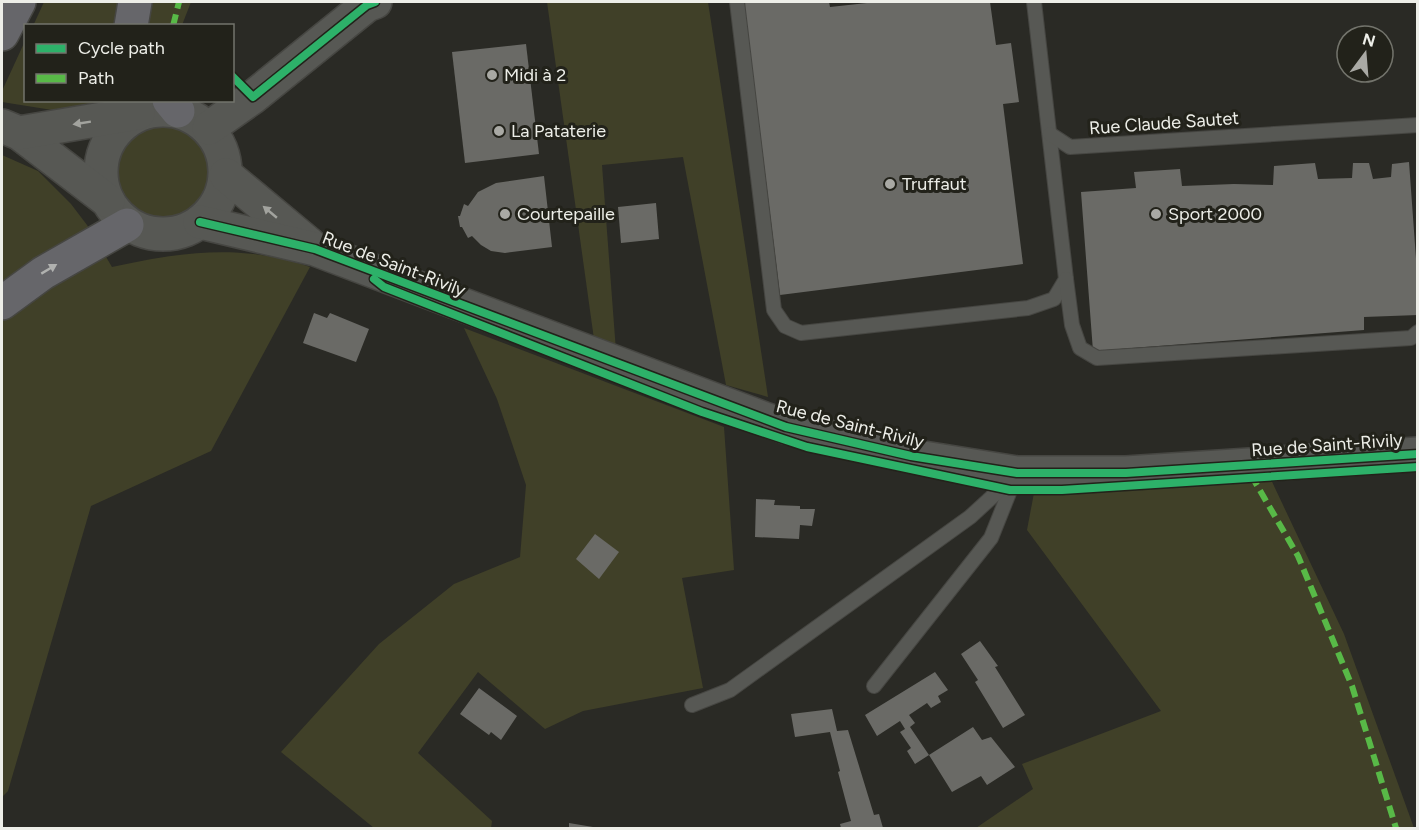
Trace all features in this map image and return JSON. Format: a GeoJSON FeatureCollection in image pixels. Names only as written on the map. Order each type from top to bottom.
{"type":"FeatureCollection","features":[{"type":"Feature","properties":{"kind":"highway"},"geometry":{"type":"LineString","coordinates":[[2,34],[19,2]]}},
{"type":"Feature","properties":{"kind":"highway"},"geometry":{"type":"LineString","coordinates":[[131,24],[135,2]]}},
{"type":"Feature","properties":{"kind":"highway"},"geometry":{"type":"LineString","coordinates":[[2,303],[117,213]]}},
{"type":"Feature","properties":{"kind":"street"},"geometry":{"type":"LineString","coordinates":[[208,128],[253,97],[368,5],[375,2]]}},
{"type":"Feature","properties":{"kind":"street"},"geometry":{"type":"LineString","coordinates":[[174,106],[195,117],[219,142],[226,175],[222,193],[213,209],[200,222],[181,232],[160,234],[139,230],[10,130],[140,113],[174,106]]}},
{"type":"Feature","properties":{"kind":"street"},"geometry":{"type":"LineString","coordinates":[[117,213],[101,181],[101,160],[108,141],[121,124],[140,113]]}},
{"type":"Feature","properties":{"kind":"street","name":"Rue de Saint-Rivily"},"geometry":{"type":"LineString","coordinates":[[226,175],[315,249]]}},
{"type":"Feature","properties":{"kind":"street","name":"Rue de Saint-Rivily"},"geometry":{"type":"LineString","coordinates":[[200,222],[315,249],[786,428],[911,456],[1017,473],[1126,473],[1418,454]]}},
{"type":"Feature","properties":{"kind":"lane"},"geometry":{"type":"LineString","coordinates":[[737,2],[774,310],[785,326],[801,333],[1028,308],[1053,299],[1066,279]]}},
{"type":"Feature","properties":{"kind":"lane"},"geometry":{"type":"LineString","coordinates":[[1034,2],[1072,325],[1080,348],[1097,358],[1411,338],[1418,332]]}},
{"type":"Feature","properties":{"kind":"lane","name":"Rue Claude Sautet"},"geometry":{"type":"LineString","coordinates":[[1050,134],[1070,147],[1418,125]]}},
{"type":"Feature","properties":{"kind":"lane"},"geometry":{"type":"LineString","coordinates":[[874,686],[991,538],[1017,473]]}},
{"type":"Feature","properties":{"kind":"lane"},"geometry":{"type":"LineString","coordinates":[[692,705],[730,690],[970,517],[1017,473]]}},
{"type":"Feature","properties":{"kind":"green space"},"geometry":{"type":"Polygon","coordinates":[[[44,2],[191,2],[182,24],[34,24],[44,2]]]}},
{"type":"Feature","properties":{"kind":"green space"},"geometry":{"type":"Polygon","coordinates":[[[547,2],[708,2],[768,397],[726,385],[683,157],[602,165],[616,351],[594,339],[547,2]]]}},
{"type":"Feature","properties":{"kind":"green space"},"geometry":{"type":"Polygon","coordinates":[[[24,43],[24,102],[97,102],[71,113],[2,102],[2,91],[24,43]]]}},
{"type":"Feature","properties":{"kind":"green space"},"geometry":{"type":"Polygon","coordinates":[[[160,118],[179,122],[196,133],[207,150],[211,169],[207,188],[196,205],[179,216],[160,220],[141,216],[124,205],[113,188],[109,169],[113,150],[124,133],[141,122],[160,118]]]}},
{"type":"Feature","properties":{"kind":"green space"},"geometry":{"type":"Polygon","coordinates":[[[2,155],[38,171],[71,204],[87,225],[112,267],[162,257],[235,252],[285,259],[310,267],[211,451],[91,506],[8,791],[2,797],[2,155]]]}},
{"type":"Feature","properties":{"kind":"green space"},"geometry":{"type":"Polygon","coordinates":[[[464,328],[724,427],[734,570],[682,578],[703,688],[583,711],[545,729],[478,672],[418,753],[492,821],[491,828],[374,828],[281,752],[379,644],[454,584],[520,557],[526,485],[497,399],[464,328]]]}},
{"type":"Feature","properties":{"kind":"green space"},"geometry":{"type":"Polygon","coordinates":[[[1256,448],[1344,634],[1414,828],[976,828],[1033,789],[1022,764],[1161,711],[1027,530],[1040,461],[1256,448]]]}},
{"type":"Feature","properties":{"kind":"building","name":"Truffaut"},"geometry":{"type":"Polygon","coordinates":[[[744,2],[829,2],[830,7],[876,2],[990,2],[996,45],[1011,43],[1019,102],[1003,104],[1023,264],[780,295],[744,2]]]}},
{"type":"Feature","properties":{"kind":"building"},"geometry":{"type":"Polygon","coordinates":[[[526,44],[539,154],[465,163],[452,52],[526,44]]]}},
{"type":"Feature","properties":{"kind":"building"},"geometry":{"type":"Polygon","coordinates":[[[1409,162],[1418,315],[1364,317],[1364,330],[1093,351],[1081,192],[1136,188],[1134,172],[1180,169],[1182,186],[1273,185],[1274,166],[1315,163],[1318,179],[1352,178],[1353,163],[1369,163],[1373,179],[1391,177],[1392,164],[1409,162]]]}},
{"type":"Feature","properties":{"kind":"building","name":"Courtepaille"},"geometry":{"type":"Polygon","coordinates":[[[544,176],[552,247],[505,253],[491,251],[472,236],[468,238],[460,227],[458,216],[464,204],[468,206],[478,192],[496,183],[544,176]]]}},
{"type":"Feature","properties":{"kind":"building"},"geometry":{"type":"Polygon","coordinates":[[[656,203],[659,239],[621,243],[618,207],[656,203]]]}},
{"type":"Feature","properties":{"kind":"building"},"geometry":{"type":"Polygon","coordinates":[[[314,313],[327,318],[330,313],[369,329],[356,362],[303,343],[314,313]]]}},
{"type":"Feature","properties":{"kind":"building"},"geometry":{"type":"Polygon","coordinates":[[[756,499],[775,500],[774,505],[815,509],[812,526],[800,525],[799,539],[755,537],[756,499]]]}},
{"type":"Feature","properties":{"kind":"building"},"geometry":{"type":"Polygon","coordinates":[[[595,534],[619,552],[599,579],[576,559],[595,534]]]}},
{"type":"Feature","properties":{"kind":"building"},"geometry":{"type":"Polygon","coordinates":[[[980,641],[998,666],[995,667],[1025,715],[1003,728],[975,682],[978,680],[961,654],[980,641]]]}},
{"type":"Feature","properties":{"kind":"building"},"geometry":{"type":"Polygon","coordinates":[[[935,672],[948,690],[938,696],[941,702],[931,708],[927,703],[909,715],[915,723],[910,727],[929,755],[915,764],[907,751],[911,748],[900,732],[905,729],[900,721],[877,736],[865,715],[935,672]]]}},
{"type":"Feature","properties":{"kind":"building"},"geometry":{"type":"Polygon","coordinates":[[[479,688],[517,716],[501,740],[491,732],[489,735],[460,714],[479,688]]]}},
{"type":"Feature","properties":{"kind":"building"},"geometry":{"type":"Polygon","coordinates":[[[832,709],[837,731],[848,730],[874,815],[879,814],[883,828],[841,828],[840,824],[851,821],[830,732],[795,737],[791,714],[832,709]]]}},
{"type":"Feature","properties":{"kind":"building"},"geometry":{"type":"Polygon","coordinates":[[[973,727],[982,740],[991,737],[1015,767],[987,785],[981,776],[952,792],[929,755],[973,727]]]}},
{"type":"Feature","properties":{"kind":"building"},"geometry":{"type":"Polygon","coordinates":[[[569,823],[593,827],[569,828],[569,823]]]}},
{"type":"Feature","properties":{"kind":"marked path"},"geometry":{"type":"LineString","coordinates":[[174,24],[179,2]]}},
{"type":"Feature","properties":{"kind":"marked path"},"geometry":{"type":"LineString","coordinates":[[1251,475],[1298,556],[1352,686],[1396,828]]}},
{"type":"Feature","properties":{"kind":"cycle path"},"geometry":{"type":"LineString","coordinates":[[234,78],[253,97],[367,5],[375,2]]}},
{"type":"Feature","properties":{"kind":"cycle path"},"geometry":{"type":"LineString","coordinates":[[200,222],[315,249],[786,427],[911,456],[1017,473],[1126,473],[1418,454]]}},
{"type":"Feature","properties":{"kind":"cycle path"},"geometry":{"type":"LineString","coordinates":[[374,279],[384,287],[702,412],[807,447],[1010,490],[1062,490],[1418,467]]}},
{"type":"Feature","properties":{"kind":"place","name":"Midi à 2"},"geometry":{"type":"Point","coordinates":[492,75]}},
{"type":"Feature","properties":{"kind":"place","name":"La Pataterie"},"geometry":{"type":"Point","coordinates":[499,131]}},
{"type":"Feature","properties":{"kind":"place","name":"Truffaut"},"geometry":{"type":"Point","coordinates":[890,184]}},
{"type":"Feature","properties":{"kind":"place","name":"Courtepaille"},"geometry":{"type":"Point","coordinates":[505,214]}},
{"type":"Feature","properties":{"kind":"place","name":"Sport 2000"},"geometry":{"type":"Point","coordinates":[1156,214]}}]}
